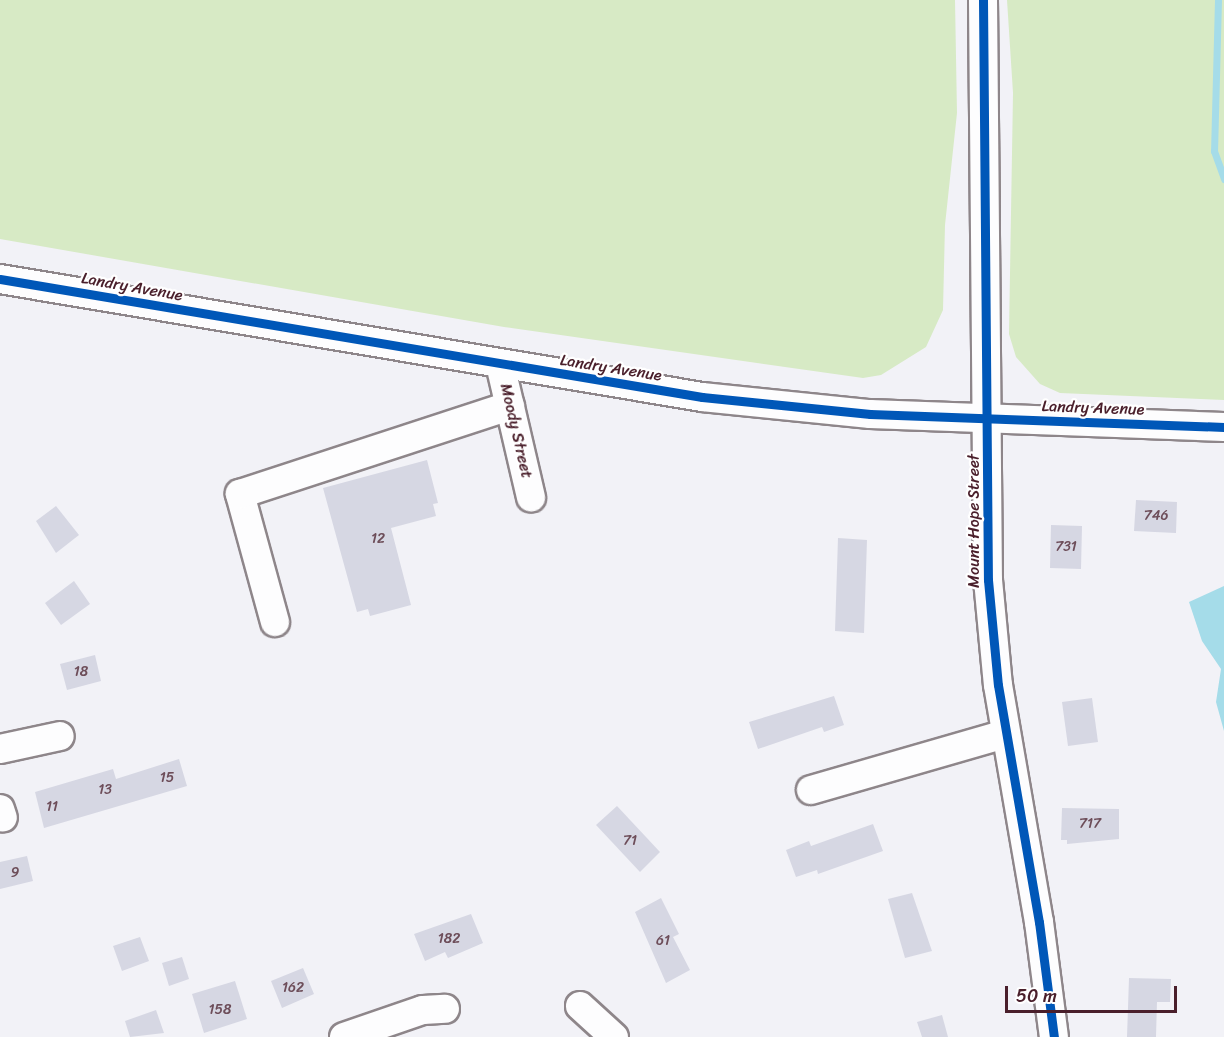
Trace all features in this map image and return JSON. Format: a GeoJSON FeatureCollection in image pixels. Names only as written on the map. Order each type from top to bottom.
{"type":"FeatureCollection","features":[{"type":"Feature","properties":{"kind":"street","name":"Mount Hope Street"},"geometry":{"type":"LineString","coordinates":[[983,0],[989,420],[988,580],[1005,734],[1039,922],[1054,1037]]}},
{"type":"Feature","properties":{"kind":"street","name":"Landry Avenue"},"geometry":{"type":"LineString","coordinates":[[0,279],[500,364],[786,407],[989,420],[1224,427]]}},
{"type":"Feature","properties":{"kind":"street","name":"Moody Street"},"geometry":{"type":"LineString","coordinates":[[500,364],[531,497]]}},
{"type":"Feature","properties":{"kind":"street"},"geometry":{"type":"LineString","coordinates":[[275,622],[240,494],[510,406]]}},
{"type":"Feature","properties":{"kind":"street"},"geometry":{"type":"LineString","coordinates":[[811,790],[1005,734]]}},
{"type":"Feature","properties":{"kind":"street"},"geometry":{"type":"LineString","coordinates":[[0,749],[60,736]]}},
{"type":"Feature","properties":{"kind":"street"},"geometry":{"type":"LineString","coordinates":[[580,1006],[614,1037]]}},
{"type":"Feature","properties":{"kind":"street"},"geometry":{"type":"LineString","coordinates":[[344,1037],[423,1010],[445,1009]]}},
{"type":"Feature","properties":{"kind":"green space"},"geometry":{"type":"Polygon","coordinates":[[[0,0],[955,0],[957,113],[945,225],[943,310],[926,347],[881,375],[863,378],[504,327],[0,239],[0,0]]]}},
{"type":"Feature","properties":{"kind":"green space"},"geometry":{"type":"Polygon","coordinates":[[[1007,0],[1224,0],[1224,400],[1060,393],[1040,384],[1016,357],[1009,334],[1013,93],[1007,0]]]}},
{"type":"Feature","properties":{"kind":"water"},"geometry":{"type":"Polygon","coordinates":[[[1224,586],[1224,731],[1216,702],[1221,669],[1202,641],[1189,602],[1224,586]]]}},
{"type":"Feature","properties":{"kind":"building"},"geometry":{"type":"Polygon","coordinates":[[[427,460],[438,503],[433,504],[436,516],[391,528],[411,605],[370,616],[368,609],[357,612],[323,488],[427,460]]]}},
{"type":"Feature","properties":{"kind":"building"},"geometry":{"type":"Polygon","coordinates":[[[1136,500],[1177,502],[1176,533],[1134,531],[1136,500]]]}},
{"type":"Feature","properties":{"kind":"building"},"geometry":{"type":"Polygon","coordinates":[[[56,506],[79,535],[56,553],[36,521],[56,506]]]}},
{"type":"Feature","properties":{"kind":"building"},"geometry":{"type":"Polygon","coordinates":[[[1051,525],[1082,526],[1081,569],[1050,568],[1051,525]]]}},
{"type":"Feature","properties":{"kind":"building"},"geometry":{"type":"Polygon","coordinates":[[[838,538],[867,540],[864,633],[835,631],[838,538]]]}},
{"type":"Feature","properties":{"kind":"building"},"geometry":{"type":"Polygon","coordinates":[[[74,581],[90,604],[61,625],[45,603],[74,581]]]}},
{"type":"Feature","properties":{"kind":"building"},"geometry":{"type":"Polygon","coordinates":[[[95,655],[101,681],[67,690],[60,664],[95,655]]]}},
{"type":"Feature","properties":{"kind":"building"},"geometry":{"type":"Polygon","coordinates":[[[834,696],[844,725],[824,732],[822,727],[758,749],[749,722],[834,696]]]}},
{"type":"Feature","properties":{"kind":"building"},"geometry":{"type":"Polygon","coordinates":[[[1092,698],[1098,742],[1068,746],[1062,702],[1092,698]]]}},
{"type":"Feature","properties":{"kind":"building"},"geometry":{"type":"Polygon","coordinates":[[[179,759],[187,786],[44,828],[35,792],[113,769],[116,779],[179,759]]]}},
{"type":"Feature","properties":{"kind":"building"},"geometry":{"type":"Polygon","coordinates":[[[617,806],[660,852],[640,872],[596,825],[617,806]]]}},
{"type":"Feature","properties":{"kind":"building"},"geometry":{"type":"Polygon","coordinates":[[[1062,808],[1119,809],[1119,839],[1067,844],[1067,840],[1061,840],[1062,808]]]}},
{"type":"Feature","properties":{"kind":"building"},"geometry":{"type":"Polygon","coordinates":[[[873,824],[883,851],[818,874],[817,870],[796,877],[786,850],[809,841],[811,846],[873,824]]]}},
{"type":"Feature","properties":{"kind":"building"},"geometry":{"type":"Polygon","coordinates":[[[27,856],[33,881],[0,889],[0,862],[27,856]]]}},
{"type":"Feature","properties":{"kind":"building"},"geometry":{"type":"Polygon","coordinates":[[[912,893],[932,951],[905,958],[888,899],[912,893]]]}},
{"type":"Feature","properties":{"kind":"building"},"geometry":{"type":"Polygon","coordinates":[[[661,898],[679,934],[673,937],[690,970],[666,983],[635,912],[661,898]]]}},
{"type":"Feature","properties":{"kind":"building"},"geometry":{"type":"Polygon","coordinates":[[[471,914],[483,943],[448,958],[445,952],[425,961],[414,934],[471,914]]]}},
{"type":"Feature","properties":{"kind":"building"},"geometry":{"type":"Polygon","coordinates":[[[140,937],[149,961],[122,971],[113,946],[140,937]]]}},
{"type":"Feature","properties":{"kind":"building"},"geometry":{"type":"Polygon","coordinates":[[[182,957],[189,979],[169,986],[162,963],[182,957]]]}},
{"type":"Feature","properties":{"kind":"building"},"geometry":{"type":"Polygon","coordinates":[[[303,968],[314,994],[282,1008],[271,981],[303,968]]]}},
{"type":"Feature","properties":{"kind":"building"},"geometry":{"type":"Polygon","coordinates":[[[1129,978],[1171,979],[1170,1002],[1157,1002],[1156,1037],[1127,1037],[1129,978]]]}},
{"type":"Feature","properties":{"kind":"building"},"geometry":{"type":"Polygon","coordinates":[[[235,981],[247,1019],[204,1033],[192,994],[235,981]]]}},
{"type":"Feature","properties":{"kind":"building"},"geometry":{"type":"Polygon","coordinates":[[[156,1010],[164,1033],[130,1037],[125,1021],[156,1010]]]}},
{"type":"Feature","properties":{"kind":"building"},"geometry":{"type":"Polygon","coordinates":[[[942,1015],[948,1037],[922,1037],[917,1022],[942,1015]]]}},
{"type":"Feature","properties":{"kind":"waterway"},"geometry":{"type":"LineString","coordinates":[[1218,0],[1214,151],[1224,179]]}},
{"type":"Feature","properties":{"kind":"cycle path"},"geometry":{"type":"LineString","coordinates":[[983,0],[988,580],[998,685],[1039,922],[1054,1037]]}},
{"type":"Feature","properties":{"kind":"cycle path"},"geometry":{"type":"LineString","coordinates":[[0,279],[702,397],[870,414],[1224,427]]}}]}
